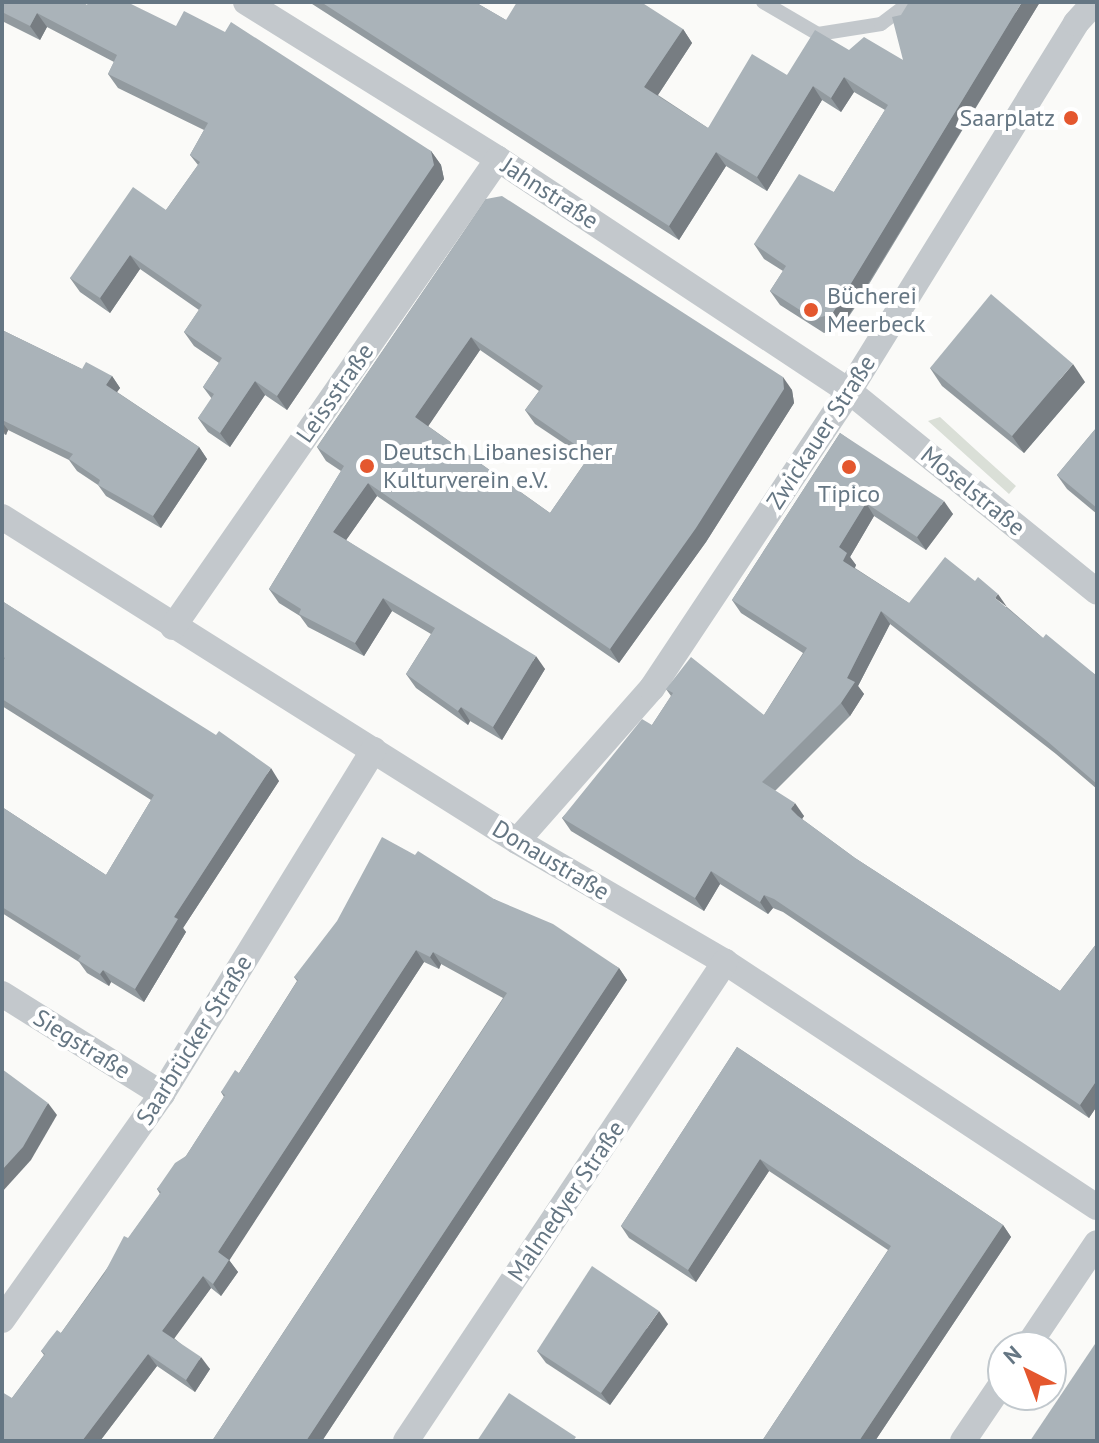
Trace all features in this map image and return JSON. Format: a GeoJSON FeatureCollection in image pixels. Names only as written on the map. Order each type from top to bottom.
{"type":"FeatureCollection","features":[{"type":"Feature","properties":{"kind":"street","name":"Jahnstraße"},"geometry":{"type":"LineString","coordinates":[[246,2],[498,159],[849,391]]}},
{"type":"Feature","properties":{"kind":"street","name":"Zwickauer Straße"},"geometry":{"type":"LineString","coordinates":[[517,841],[652,688],[849,391],[1076,23],[1095,2]]}},
{"type":"Feature","properties":{"kind":"street","name":"Leissstraße"},"geometry":{"type":"LineString","coordinates":[[173,627],[498,159]]}},
{"type":"Feature","properties":{"kind":"street","name":"Moselstraße"},"geometry":{"type":"LineString","coordinates":[[849,391],[1097,592]]}},
{"type":"Feature","properties":{"kind":"street","name":"Donaustraße"},"geometry":{"type":"LineString","coordinates":[[2,517],[517,841],[725,962],[1097,1207]]}},
{"type":"Feature","properties":{"kind":"street","name":"Saarbrücker Straße"},"geometry":{"type":"LineString","coordinates":[[2,1320],[162,1094],[374,750]]}},
{"type":"Feature","properties":{"kind":"street","name":"Malmedyer Straße"},"geometry":{"type":"LineString","coordinates":[[406,1441],[725,962]]}},
{"type":"Feature","properties":{"kind":"street","name":"Siegstraße"},"geometry":{"type":"LineString","coordinates":[[2,994],[162,1094]]}},
{"type":"Feature","properties":{"kind":"street"},"geometry":{"type":"LineString","coordinates":[[1038,1331],[1097,1243]]}},
{"type":"Feature","properties":{"kind":"street"},"geometry":{"type":"LineString","coordinates":[[963,1441],[987,1406]]}},
{"type":"Feature","properties":{"kind":"lane"},"geometry":{"type":"LineString","coordinates":[[763,2],[818,34],[881,24],[910,2]]}},
{"type":"Feature","properties":{"kind":"shaded area"},"geometry":{"type":"Polygon","coordinates":[[[940,417],[1016,486],[1009,494],[928,421],[940,417]]]}},
{"type":"Feature","properties":{"kind":"building"},"geometry":{"type":"Polygon","coordinates":[[[2,2],[80,2],[87,5],[88,2],[127,2],[176,26],[184,11],[225,32],[231,22],[431,151],[434,165],[277,396],[255,381],[220,433],[198,418],[214,394],[203,387],[222,358],[184,332],[202,305],[130,255],[100,298],[70,278],[133,187],[166,210],[200,162],[190,155],[208,123],[108,74],[117,55],[37,13],[30,26],[2,12],[2,2]]]}},
{"type":"Feature","properties":{"kind":"building"},"geometry":{"type":"Polygon","coordinates":[[[321,2],[475,2],[506,20],[517,2],[641,2],[683,29],[644,87],[708,128],[752,54],[787,75],[815,30],[849,50],[864,37],[903,60],[892,17],[901,15],[909,2],[1022,2],[832,314],[814,319],[770,291],[786,266],[754,244],[799,174],[834,192],[888,105],[844,77],[831,98],[813,86],[757,177],[716,152],[669,226],[321,2]]]}},
{"type":"Feature","properties":{"kind":"building"},"geometry":{"type":"Polygon","coordinates":[[[502,196],[783,377],[784,389],[696,528],[610,649],[368,483],[333,532],[536,656],[493,727],[461,707],[458,711],[406,674],[435,628],[383,598],[355,643],[299,614],[301,609],[269,589],[344,466],[317,447],[486,199],[502,196]],[[471,337],[415,417],[550,513],[586,461],[578,456],[583,450],[525,410],[543,386],[471,337]]]}},
{"type":"Feature","properties":{"kind":"building"},"geometry":{"type":"Polygon","coordinates":[[[991,294],[1073,364],[1012,436],[930,368],[991,294]]]}},
{"type":"Feature","properties":{"kind":"building"},"geometry":{"type":"Polygon","coordinates":[[[2,330],[82,369],[86,362],[112,376],[106,385],[199,447],[153,516],[98,485],[100,480],[69,459],[73,454],[2,420],[2,330]]]}},
{"type":"Feature","properties":{"kind":"building"},"geometry":{"type":"Polygon","coordinates":[[[1097,427],[1097,508],[1057,475],[1097,427]]]}},
{"type":"Feature","properties":{"kind":"building"},"geometry":{"type":"Polygon","coordinates":[[[840,433],[944,501],[917,537],[866,503],[839,547],[847,553],[843,561],[909,603],[945,557],[975,581],[978,577],[998,594],[995,598],[1043,638],[1046,634],[1097,676],[1097,784],[881,611],[847,678],[855,682],[841,703],[762,782],[795,803],[791,809],[798,816],[855,858],[1060,991],[1097,943],[1097,1080],[1080,1105],[774,899],[764,895],[760,902],[711,871],[695,898],[562,818],[642,719],[652,725],[673,693],[666,689],[691,657],[764,715],[807,648],[732,600],[840,433]]]}},
{"type":"Feature","properties":{"kind":"building"},"geometry":{"type":"Polygon","coordinates":[[[2,601],[216,735],[219,731],[271,768],[174,917],[178,919],[135,989],[103,970],[100,974],[78,960],[81,956],[2,907],[2,807],[106,875],[154,795],[2,699],[2,663],[5,658],[2,656],[2,601]]]}},
{"type":"Feature","properties":{"kind":"building"},"geometry":{"type":"Polygon","coordinates":[[[382,837],[415,855],[418,851],[494,899],[553,924],[619,968],[306,1441],[212,1441],[507,993],[433,952],[430,957],[416,950],[218,1252],[229,1260],[213,1284],[203,1276],[162,1331],[201,1357],[186,1380],[148,1354],[82,1441],[2,1441],[2,1392],[12,1398],[45,1354],[41,1351],[49,1340],[57,1330],[61,1333],[104,1274],[124,1236],[128,1238],[161,1192],[157,1189],[175,1163],[186,1156],[225,1095],[221,1092],[235,1070],[239,1073],[298,980],[294,977],[337,921],[382,837]]]}},
{"type":"Feature","properties":{"kind":"building"},"geometry":{"type":"Polygon","coordinates":[[[737,1047],[1003,1225],[859,1441],[762,1441],[891,1246],[760,1159],[688,1270],[621,1226],[737,1047]]]}},
{"type":"Feature","properties":{"kind":"building"},"geometry":{"type":"Polygon","coordinates":[[[2,1069],[48,1103],[23,1147],[2,1170],[2,1069]]]}},
{"type":"Feature","properties":{"kind":"building"},"geometry":{"type":"Polygon","coordinates":[[[592,1266],[659,1311],[601,1393],[537,1351],[592,1266]]]}},
{"type":"Feature","properties":{"kind":"building"},"geometry":{"type":"Polygon","coordinates":[[[1097,1341],[1097,1441],[1030,1441],[1050,1411],[1067,1411],[1067,1386],[1097,1341]]]}},
{"type":"Feature","properties":{"kind":"building"},"geometry":{"type":"Polygon","coordinates":[[[509,1393],[576,1437],[573,1441],[477,1441],[509,1393]]]}},
{"type":"Feature","properties":{"kind":"place","name":"Saarplatz"},"geometry":{"type":"Point","coordinates":[1071,118]}},
{"type":"Feature","properties":{"kind":"place","name":"Bücherei Meerbeck"},"geometry":{"type":"Point","coordinates":[811,310]}},
{"type":"Feature","properties":{"kind":"place","name":"Deutsch Libanesischer Kulturverein e.V."},"geometry":{"type":"Point","coordinates":[367,466]}},
{"type":"Feature","properties":{"kind":"place","name":"Tipico"},"geometry":{"type":"Point","coordinates":[849,467]}}]}
